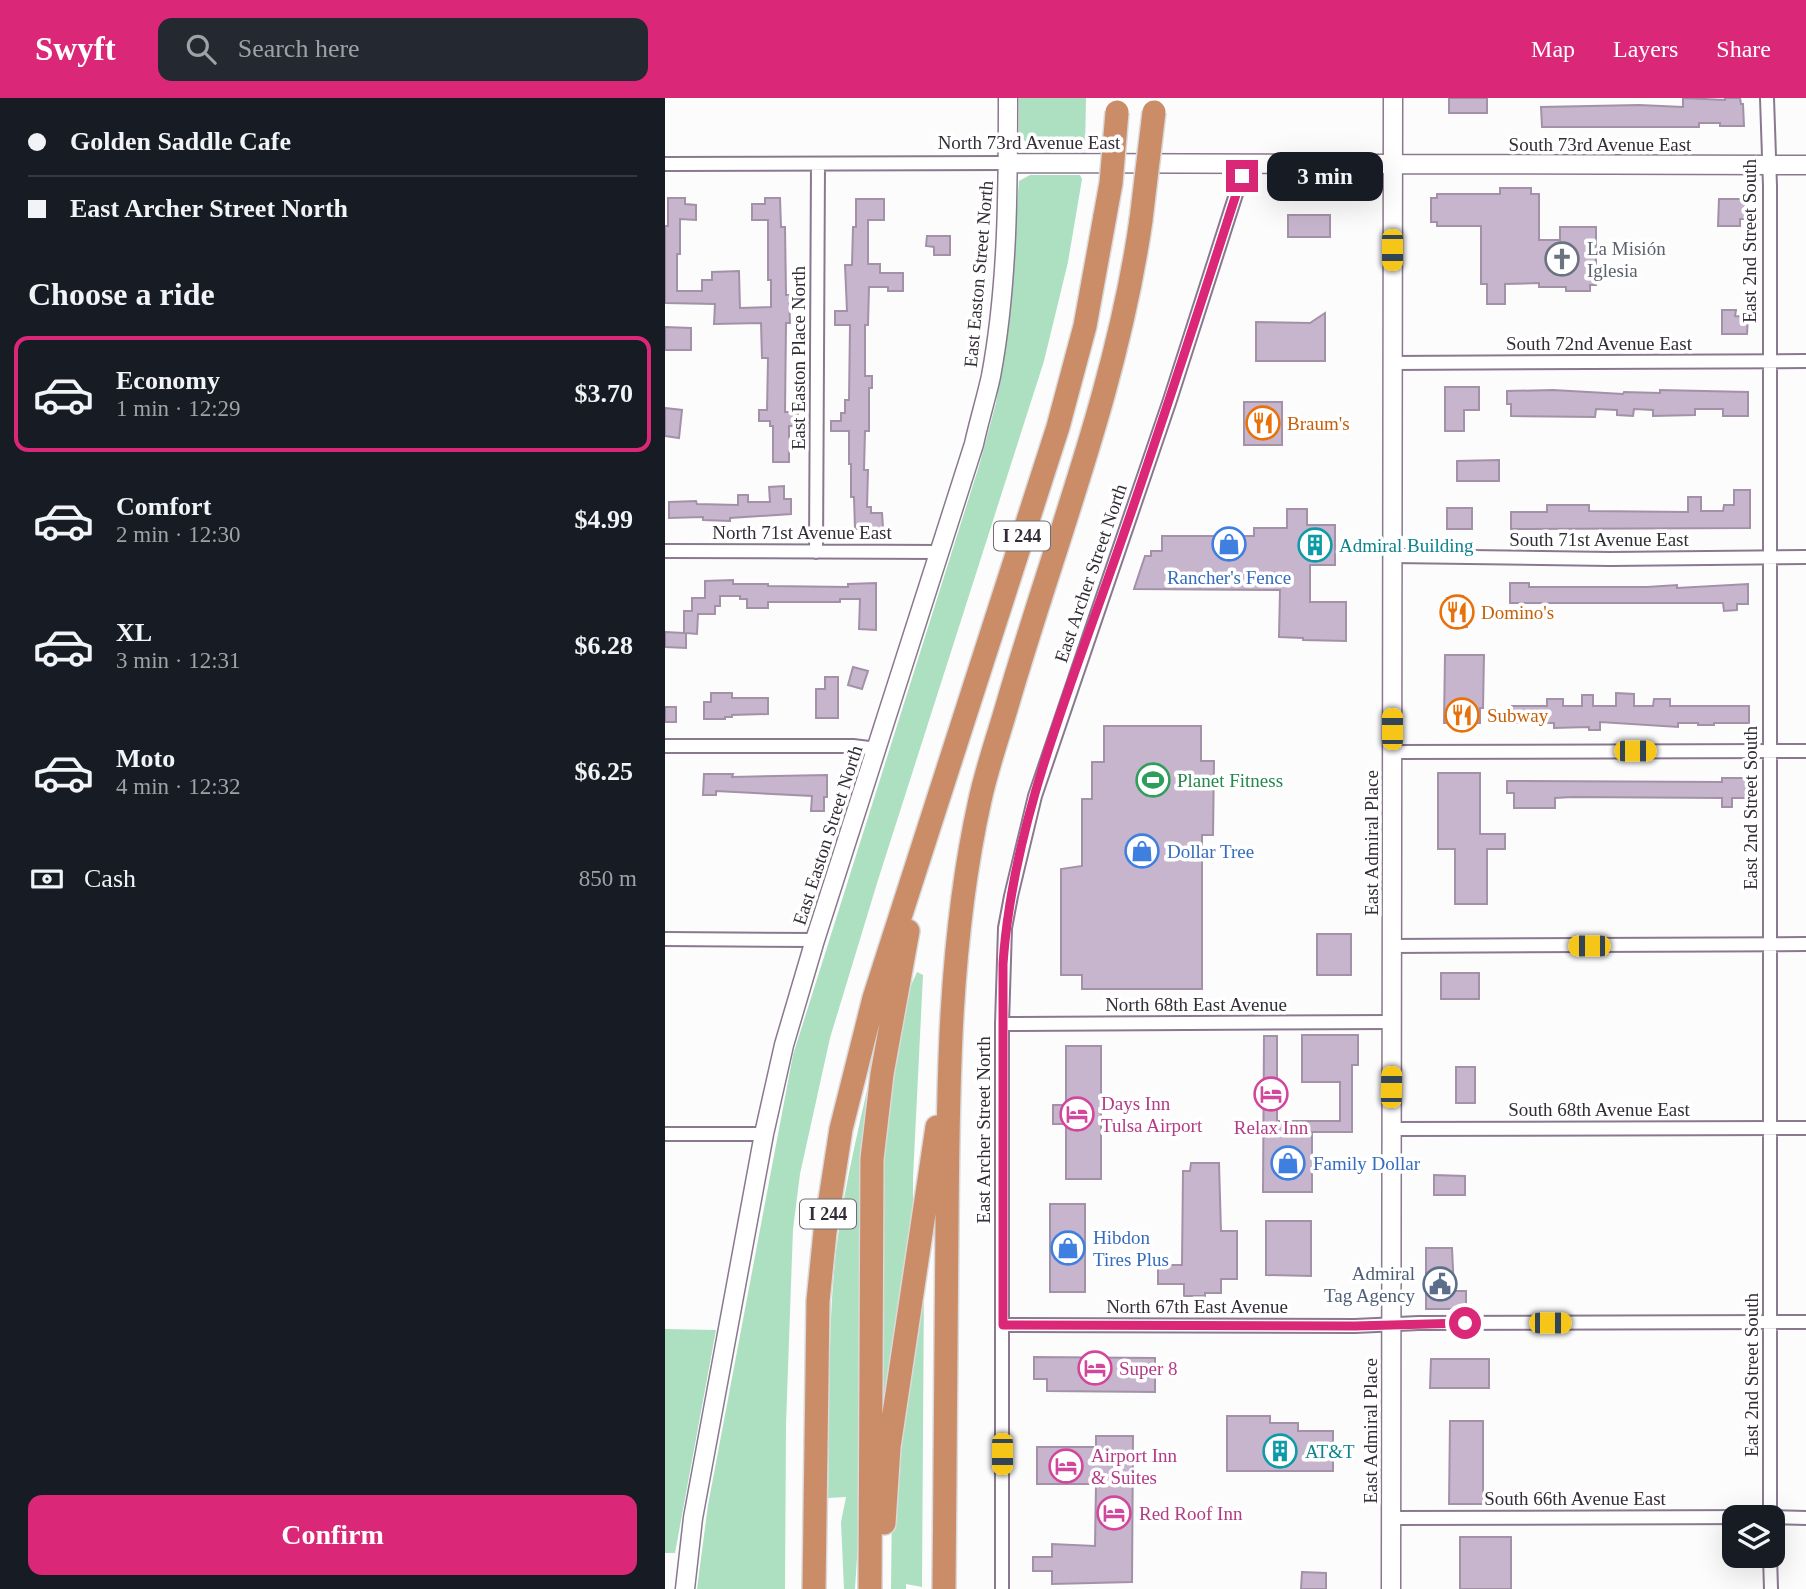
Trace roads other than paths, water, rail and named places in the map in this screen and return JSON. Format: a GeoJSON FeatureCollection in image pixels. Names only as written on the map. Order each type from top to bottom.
{"type":"FeatureCollection","features":[{"type":"Feature","properties":{"kind":"highway","name":"I 244"},"geometry":{"type":"LineString","coordinates":[[814,1589],[818,1301],[825,1232],[841,1129],[874,998],[1061,415],[1085,326],[1111,183],[1117,105]]}},
{"type":"Feature","properties":{"kind":"highway","name":"I 244"},"geometry":{"type":"LineString","coordinates":[[944,1589],[950,1041],[958,942],[969,855],[981,797],[1025,642],[1101,410],[1128,302],[1148,180],[1154,105]]}},
{"type":"Feature","properties":{"kind":"highway"},"geometry":{"type":"LineString","coordinates":[[870,1589],[872,1159],[882,1074],[921,852]]}},
{"type":"Feature","properties":{"kind":"highway"},"geometry":{"type":"LineString","coordinates":[[883,1589],[885,1504],[890,1447],[950,1041]]}},
{"type":"Feature","properties":{"kind":"street","name":"East Easton Street North"},"geometry":{"type":"LineString","coordinates":[[685,1589],[693,1518],[764,1134],[782,1054],[815,940],[974,444],[991,376],[1000,313],[1008,163],[1008,98]]}},
{"type":"Feature","properties":{"kind":"street","name":"East Admiral Place"},"geometry":{"type":"LineString","coordinates":[[1391,1589],[1393,98]]}},
{"type":"Feature","properties":{"kind":"street","name":"East 2nd Street South"},"geometry":{"type":"LineString","coordinates":[[1767,98],[1772,1505]]}},
{"type":"Feature","properties":{"kind":"street","name":"East Archer Street North"},"geometry":{"type":"LineString","coordinates":[[1002,1589],[1002,1024],[1005,928],[1025,829],[1079,662],[1170,400],[1246,163]]}},
{"type":"Feature","properties":{"kind":"street","name":"North 73rd Avenue East"},"geometry":{"type":"LineString","coordinates":[[665,164],[1393,165]]}},
{"type":"Feature","properties":{"kind":"street","name":"East Easton Place North"},"geometry":{"type":"LineString","coordinates":[[816,552],[818,164]]}},
{"type":"Feature","properties":{"kind":"street","name":"South 73rd Avenue East"},"geometry":{"type":"LineString","coordinates":[[1393,165],[1806,165]]}},
{"type":"Feature","properties":{"kind":"street","name":"South 72nd Avenue East"},"geometry":{"type":"LineString","coordinates":[[1392,363],[1806,361]]}},
{"type":"Feature","properties":{"kind":"street","name":"North 71st Avenue East"},"geometry":{"type":"LineString","coordinates":[[665,551],[940,552]]}},
{"type":"Feature","properties":{"kind":"street","name":"South 71st Avenue East"},"geometry":{"type":"LineString","coordinates":[[1392,556],[1610,559],[1806,557]]}},
{"type":"Feature","properties":{"kind":"street"},"geometry":{"type":"LineString","coordinates":[[665,746],[853,746],[877,749]]}},
{"type":"Feature","properties":{"kind":"street"},"geometry":{"type":"LineString","coordinates":[[1392,752],[1806,751]]}},
{"type":"Feature","properties":{"kind":"street"},"geometry":{"type":"LineString","coordinates":[[665,939],[815,940]]}},
{"type":"Feature","properties":{"kind":"street"},"geometry":{"type":"LineString","coordinates":[[1391,946],[1806,944]]}},
{"type":"Feature","properties":{"kind":"street","name":"North 68th East Avenue"},"geometry":{"type":"LineString","coordinates":[[1002,1024],[1391,1023]]}},
{"type":"Feature","properties":{"kind":"street","name":"South 68th Avenue East"},"geometry":{"type":"LineString","coordinates":[[1391,1129],[1806,1128]]}},
{"type":"Feature","properties":{"kind":"street"},"geometry":{"type":"LineString","coordinates":[[665,1135],[764,1134]]}},
{"type":"Feature","properties":{"kind":"street","name":"North 67th East Avenue"},"geometry":{"type":"LineString","coordinates":[[1003,1325],[1355,1326],[1806,1322]]}},
{"type":"Feature","properties":{"kind":"street","name":"South 66th Avenue East"},"geometry":{"type":"LineString","coordinates":[[1391,1518],[1722,1517]]}},
{"type":"Feature","properties":{"kind":"street"},"geometry":{"type":"LineString","coordinates":[[1785,1517],[1806,1518]]}},
{"type":"Feature","properties":{"kind":"street"},"geometry":{"type":"LineString","coordinates":[[1770,1568],[1771,1589]]}},
{"type":"Feature","properties":{"kind":"place","name":"La Misión Iglesia"},"geometry":{"type":"Point","coordinates":[1562,259]}},
{"type":"Feature","properties":{"kind":"place","name":"Braum's"},"geometry":{"type":"Point","coordinates":[1263,423]}},
{"type":"Feature","properties":{"kind":"place","name":"Rancher's Fence"},"geometry":{"type":"Point","coordinates":[1229,544]}},
{"type":"Feature","properties":{"kind":"place","name":"Admiral Building"},"geometry":{"type":"Point","coordinates":[1315,545]}},
{"type":"Feature","properties":{"kind":"place","name":"Domino's"},"geometry":{"type":"Point","coordinates":[1457,612]}},
{"type":"Feature","properties":{"kind":"place","name":"Subway"},"geometry":{"type":"Point","coordinates":[1462,715]}},
{"type":"Feature","properties":{"kind":"place","name":"Planet Fitness"},"geometry":{"type":"Point","coordinates":[1153,780]}},
{"type":"Feature","properties":{"kind":"place","name":"Dollar Tree"},"geometry":{"type":"Point","coordinates":[1142,851]}},
{"type":"Feature","properties":{"kind":"place","name":"Relax Inn"},"geometry":{"type":"Point","coordinates":[1271,1094]}},
{"type":"Feature","properties":{"kind":"place","name":"Days Inn Tulsa Airport"},"geometry":{"type":"Point","coordinates":[1077,1114]}},
{"type":"Feature","properties":{"kind":"place","name":"Family Dollar"},"geometry":{"type":"Point","coordinates":[1288,1163]}},
{"type":"Feature","properties":{"kind":"place","name":"Hibdon Tires Plus"},"geometry":{"type":"Point","coordinates":[1068,1248]}},
{"type":"Feature","properties":{"kind":"place","name":"Admiral Tag Agency"},"geometry":{"type":"Point","coordinates":[1440,1284]}},
{"type":"Feature","properties":{"kind":"place","name":"Super 8"},"geometry":{"type":"Point","coordinates":[1095,1368]}},
{"type":"Feature","properties":{"kind":"place","name":"AT&T"},"geometry":{"type":"Point","coordinates":[1280,1451]}},
{"type":"Feature","properties":{"kind":"place","name":"Airport Inn & Suites"},"geometry":{"type":"Point","coordinates":[1066,1466]}},
{"type":"Feature","properties":{"kind":"place","name":"Red Roof Inn"},"geometry":{"type":"Point","coordinates":[1114,1513]}}]}
